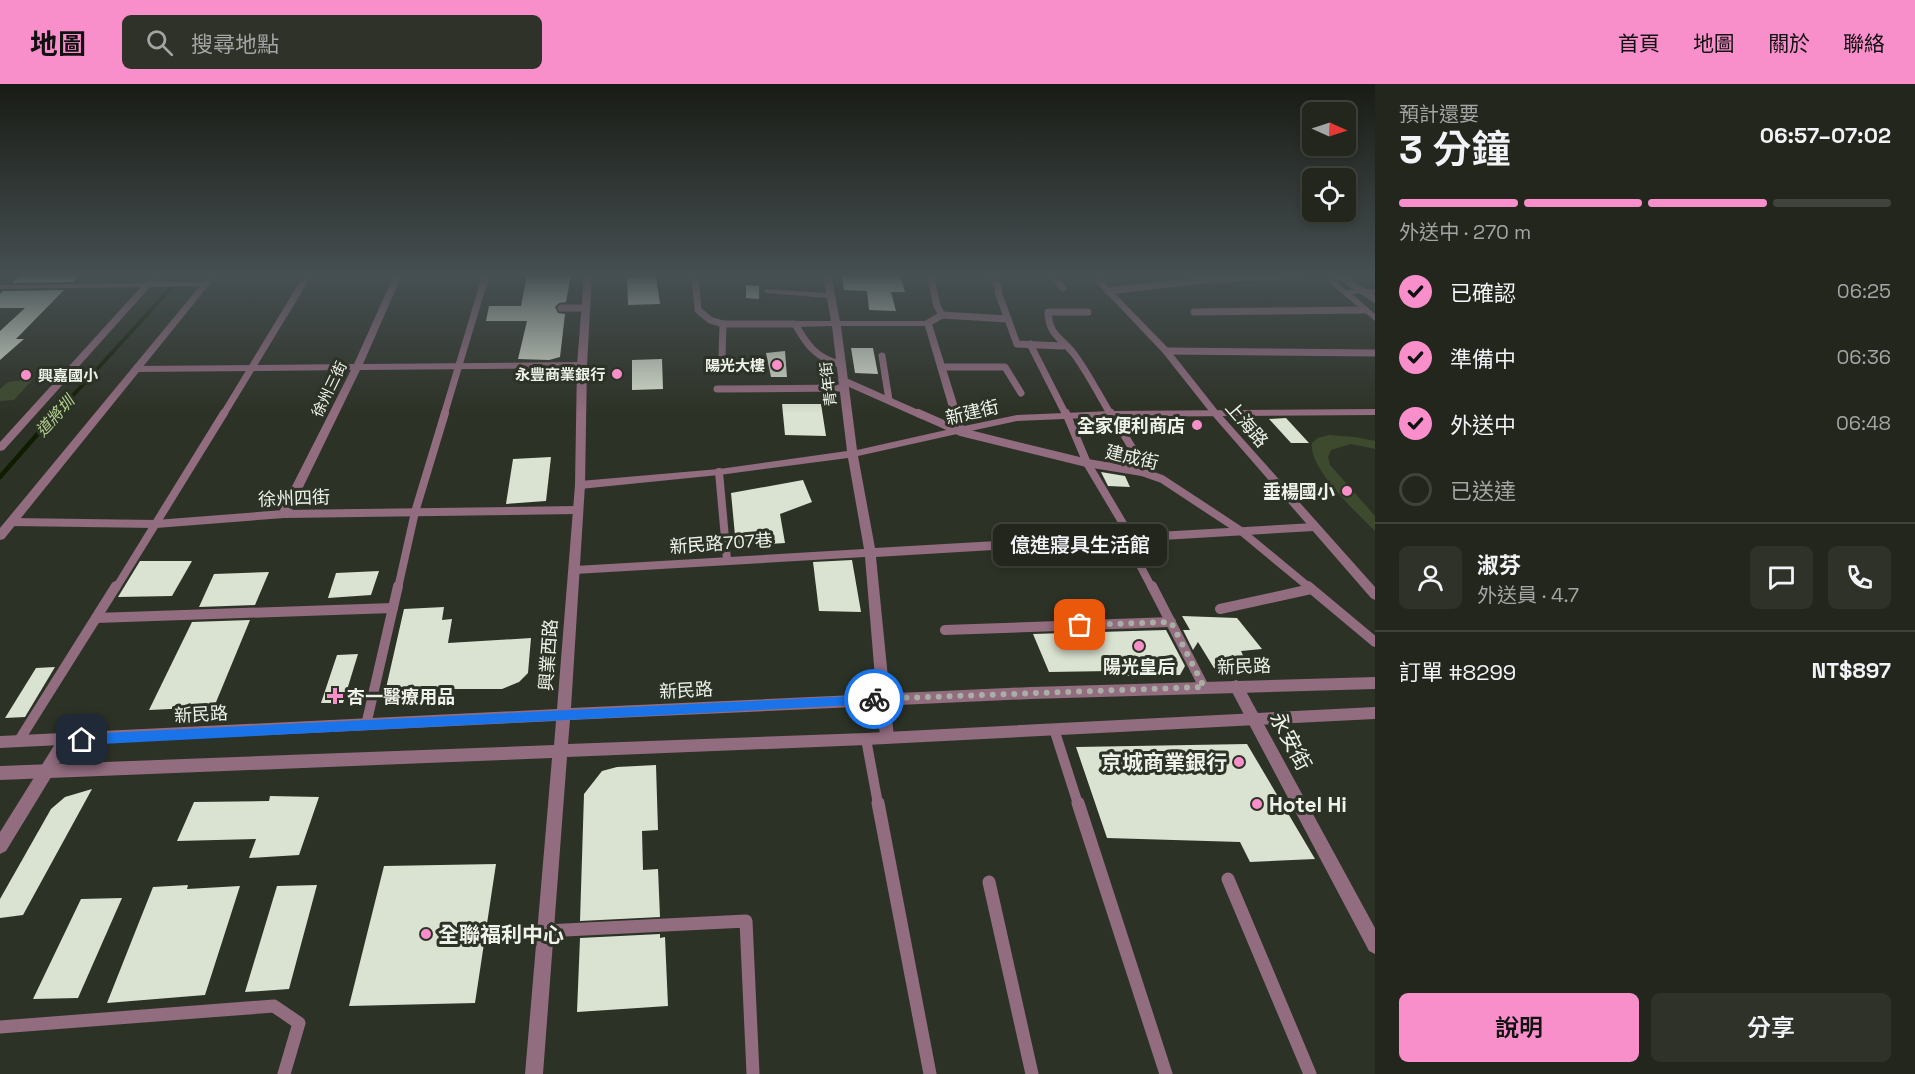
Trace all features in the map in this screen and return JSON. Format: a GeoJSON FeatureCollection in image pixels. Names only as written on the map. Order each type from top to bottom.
{"type":"FeatureCollection","features":[{"type":"Feature","properties":{"kind":"street"},"geometry":{"type":"LineString","coordinates":[[0,448],[114,321]]}},
{"type":"Feature","properties":{"kind":"street"},"geometry":{"type":"LineString","coordinates":[[0,536],[175,321]]}},
{"type":"Feature","properties":{"kind":"street","name":"徐州三街"},"geometry":{"type":"LineString","coordinates":[[284,514],[377,321]]}},
{"type":"Feature","properties":{"kind":"street","name":"興業西路"},"geometry":{"type":"LineString","coordinates":[[534,1074],[580,485],[585,321]]}},
{"type":"Feature","properties":{"kind":"street","name":"上海路"},"geometry":{"type":"LineString","coordinates":[[1137,321],[1166,351],[1215,413],[1375,595]]}},
{"type":"Feature","properties":{"kind":"street"},"geometry":{"type":"LineString","coordinates":[[795,324],[928,323],[961,432]]}},
{"type":"Feature","properties":{"kind":"street","name":"青年街"},"geometry":{"type":"LineString","coordinates":[[836,324],[852,454]]}},
{"type":"Feature","properties":{"kind":"street"},"geometry":{"type":"LineString","coordinates":[[136,369],[582,365]]}},
{"type":"Feature","properties":{"kind":"street","name":"新建街"},"geometry":{"type":"LineString","coordinates":[[580,485],[720,472],[852,454],[1017,418],[1111,414],[1375,412]]}},
{"type":"Feature","properties":{"kind":"street"},"geometry":{"type":"LineString","coordinates":[[852,454],[870,552],[887,738]]}},
{"type":"Feature","properties":{"kind":"street","name":"新民路707巷"},"geometry":{"type":"LineString","coordinates":[[574,570],[1314,526]]}},
{"type":"Feature","properties":{"kind":"street","name":"新民路"},"geometry":{"type":"LineString","coordinates":[[0,742],[65,741],[882,699],[1375,683]]}},
{"type":"Feature","properties":{"kind":"street","name":"永安街"},"geometry":{"type":"LineString","coordinates":[[1236,686],[1375,945]]}},
{"type":"Feature","properties":{"kind":"street"},"geometry":{"type":"LineString","coordinates":[[0,773],[866,739],[1375,713]]}},
{"type":"Feature","properties":{"kind":"street"},"geometry":{"type":"LineString","coordinates":[[0,846],[65,741]]}},
{"type":"Feature","properties":{"kind":"lane"},"geometry":{"type":"LineString","coordinates":[[18,742],[280,321]]}},
{"type":"Feature","properties":{"kind":"lane"},"geometry":{"type":"LineString","coordinates":[[366,725],[415,512],[473,321]]}},
{"type":"Feature","properties":{"kind":"lane"},"geometry":{"type":"LineString","coordinates":[[714,321],[723,324],[795,324],[809,348],[824,360],[840,364]]}},
{"type":"Feature","properties":{"kind":"lane"},"geometry":{"type":"LineString","coordinates":[[1009,321],[1017,344],[1062,346],[1072,352],[1140,461],[1142,472]]}},
{"type":"Feature","properties":{"kind":"lane"},"geometry":{"type":"LineString","coordinates":[[1048,321],[1062,346]]}},
{"type":"Feature","properties":{"kind":"lane"},"geometry":{"type":"LineString","coordinates":[[723,324],[723,357]]}},
{"type":"Feature","properties":{"kind":"lane"},"geometry":{"type":"LineString","coordinates":[[1030,344],[1087,463],[1128,537],[1204,687]]}},
{"type":"Feature","properties":{"kind":"lane"},"geometry":{"type":"LineString","coordinates":[[1166,351],[1375,353]]}},
{"type":"Feature","properties":{"kind":"lane"},"geometry":{"type":"LineString","coordinates":[[882,356],[889,400]]}},
{"type":"Feature","properties":{"kind":"lane"},"geometry":{"type":"LineString","coordinates":[[941,367],[1005,367],[1021,393]]}},
{"type":"Feature","properties":{"kind":"lane"},"geometry":{"type":"LineString","coordinates":[[717,388],[843,384]]}},
{"type":"Feature","properties":{"kind":"lane","name":"建成街"},"geometry":{"type":"LineString","coordinates":[[843,384],[889,400],[961,432],[1087,463],[1142,472],[1162,479],[1241,531],[1375,642]]}},
{"type":"Feature","properties":{"kind":"lane"},"geometry":{"type":"LineString","coordinates":[[720,472],[727,560]]}},
{"type":"Feature","properties":{"kind":"lane","name":"徐州四街"},"geometry":{"type":"LineString","coordinates":[[12,522],[156,524],[284,514],[577,510]]}},
{"type":"Feature","properties":{"kind":"lane"},"geometry":{"type":"LineString","coordinates":[[1220,609],[1311,589]]}},
{"type":"Feature","properties":{"kind":"lane"},"geometry":{"type":"LineString","coordinates":[[96,618],[393,608]]}},
{"type":"Feature","properties":{"kind":"lane"},"geometry":{"type":"LineString","coordinates":[[945,630],[1171,622]]}},
{"type":"Feature","properties":{"kind":"lane"},"geometry":{"type":"LineString","coordinates":[[1054,729],[1166,1074]]}},
{"type":"Feature","properties":{"kind":"lane"},"geometry":{"type":"LineString","coordinates":[[866,739],[930,1074]]}},
{"type":"Feature","properties":{"kind":"lane"},"geometry":{"type":"LineString","coordinates":[[1228,879],[1310,1074]]}},
{"type":"Feature","properties":{"kind":"lane"},"geometry":{"type":"LineString","coordinates":[[989,882],[1032,1074]]}},
{"type":"Feature","properties":{"kind":"lane"},"geometry":{"type":"LineString","coordinates":[[546,931],[746,921],[753,1074]]}},
{"type":"Feature","properties":{"kind":"lane"},"geometry":{"type":"LineString","coordinates":[[0,1027],[274,1006],[299,1023],[284,1074]]}},
{"type":"Feature","properties":{"kind":"green space"},"geometry":{"type":"Polygon","coordinates":[[[33,379],[14,400],[0,401],[0,389],[8,382],[33,379]]]}},
{"type":"Feature","properties":{"kind":"green space"},"geometry":{"type":"Polygon","coordinates":[[[1329,435],[1375,441],[1375,449],[1351,444],[1331,450],[1328,457],[1330,465],[1375,516],[1375,531],[1336,490],[1318,465],[1312,443],[1318,438],[1329,435]]]}},
{"type":"Feature","properties":{"kind":"building"},"geometry":{"type":"Polygon","coordinates":[[[11,321],[33,321],[16,339],[24,339],[0,360],[0,331],[11,321]]]}},
{"type":"Feature","properties":{"kind":"building"},"geometry":{"type":"Polygon","coordinates":[[[527,321],[564,321],[560,357],[549,360],[518,359],[527,321]]]}},
{"type":"Feature","properties":{"kind":"building"},"geometry":{"type":"Polygon","coordinates":[[[851,348],[873,348],[878,374],[855,373],[851,348]]]}},
{"type":"Feature","properties":{"kind":"building","name":"陽光大樓"},"geometry":{"type":"Polygon","coordinates":[[[785,351],[787,377],[771,377],[766,353],[785,351]]]}},
{"type":"Feature","properties":{"kind":"building"},"geometry":{"type":"Polygon","coordinates":[[[662,359],[663,389],[632,390],[632,360],[662,359]]]}},
{"type":"Feature","properties":{"kind":"building"},"geometry":{"type":"Polygon","coordinates":[[[782,404],[821,404],[826,436],[785,435],[782,404]]]}},
{"type":"Feature","properties":{"kind":"building"},"geometry":{"type":"Polygon","coordinates":[[[1286,418],[1309,443],[1291,443],[1269,419],[1286,418]]]}},
{"type":"Feature","properties":{"kind":"building"},"geometry":{"type":"Polygon","coordinates":[[[551,457],[546,501],[506,504],[513,459],[551,457]]]}},
{"type":"Feature","properties":{"kind":"building"},"geometry":{"type":"Polygon","coordinates":[[[1101,472],[1125,476],[1130,487],[1108,486],[1101,472]]]}},
{"type":"Feature","properties":{"kind":"building"},"geometry":{"type":"Polygon","coordinates":[[[803,480],[812,502],[780,514],[785,543],[736,546],[731,493],[803,480]]]}},
{"type":"Feature","properties":{"kind":"building"},"geometry":{"type":"Polygon","coordinates":[[[852,560],[861,612],[819,611],[813,562],[852,560]]]}},
{"type":"Feature","properties":{"kind":"building"},"geometry":{"type":"Polygon","coordinates":[[[140,561],[192,561],[172,596],[118,597],[140,561]]]}},
{"type":"Feature","properties":{"kind":"building"},"geometry":{"type":"Polygon","coordinates":[[[379,571],[371,595],[328,598],[336,573],[379,571]]]}},
{"type":"Feature","properties":{"kind":"building"},"geometry":{"type":"Polygon","coordinates":[[[269,572],[255,605],[199,607],[214,574],[269,572]]]}},
{"type":"Feature","properties":{"kind":"building"},"geometry":{"type":"Polygon","coordinates":[[[444,607],[442,620],[452,619],[448,643],[531,638],[528,673],[519,682],[502,689],[439,689],[439,694],[384,697],[404,609],[444,607]]]}},
{"type":"Feature","properties":{"kind":"building"},"geometry":{"type":"Polygon","coordinates":[[[1182,616],[1237,618],[1262,649],[1241,651],[1248,666],[1220,670],[1214,668],[1198,642],[1193,650],[1183,630],[1190,630],[1182,616]]]}},
{"type":"Feature","properties":{"kind":"building"},"geometry":{"type":"Polygon","coordinates":[[[250,620],[214,707],[149,710],[192,622],[250,620]]]}},
{"type":"Feature","properties":{"kind":"building"},"geometry":{"type":"Polygon","coordinates":[[[1166,630],[1185,666],[1180,675],[1113,676],[1111,671],[1049,672],[1033,634],[1166,630]]]}},
{"type":"Feature","properties":{"kind":"building"},"geometry":{"type":"Polygon","coordinates":[[[358,654],[343,703],[321,703],[337,655],[358,654]]]}},
{"type":"Feature","properties":{"kind":"building"},"geometry":{"type":"Polygon","coordinates":[[[55,667],[25,717],[5,718],[36,668],[55,667]]]}},
{"type":"Feature","properties":{"kind":"building"},"geometry":{"type":"Polygon","coordinates":[[[1247,744],[1315,859],[1250,862],[1240,842],[1107,838],[1076,747],[1247,744]]]}},
{"type":"Feature","properties":{"kind":"building"},"geometry":{"type":"Polygon","coordinates":[[[656,765],[658,830],[642,831],[643,870],[658,869],[660,917],[580,921],[584,794],[602,771],[617,767],[656,765]]]}},
{"type":"Feature","properties":{"kind":"building"},"geometry":{"type":"Polygon","coordinates":[[[92,789],[23,915],[0,918],[0,899],[51,809],[65,797],[92,789]]]}},
{"type":"Feature","properties":{"kind":"building"},"geometry":{"type":"Polygon","coordinates":[[[270,796],[319,797],[299,855],[249,858],[256,839],[177,841],[194,802],[269,801],[270,796]]]}},
{"type":"Feature","properties":{"kind":"building","name":"全聯福利中心"},"geometry":{"type":"Polygon","coordinates":[[[496,864],[475,1003],[349,1006],[384,866],[496,864]]]}},
{"type":"Feature","properties":{"kind":"building"},"geometry":{"type":"Polygon","coordinates":[[[188,885],[187,889],[240,886],[205,995],[107,1003],[153,887],[188,885]]]}},
{"type":"Feature","properties":{"kind":"building"},"geometry":{"type":"Polygon","coordinates":[[[317,885],[289,989],[245,992],[277,886],[317,885]]]}},
{"type":"Feature","properties":{"kind":"building"},"geometry":{"type":"Polygon","coordinates":[[[122,898],[78,998],[33,999],[81,899],[122,898]]]}},
{"type":"Feature","properties":{"kind":"building"},"geometry":{"type":"Polygon","coordinates":[[[660,934],[660,938],[665,937],[668,1006],[577,1012],[580,938],[660,934]]]}},
{"type":"Feature","properties":{"kind":"waterway","name":"道將圳"},"geometry":{"type":"LineString","coordinates":[[55,415],[141,321]]}},
{"type":"Feature","properties":{"kind":"waterway","name":"道將圳"},"geometry":{"type":"LineString","coordinates":[[0,477],[56,413]]}},
{"type":"Feature","properties":{"kind":"way so far"},"geometry":{"type":"LineString","coordinates":[[874,699],[1204,687],[1171,622],[1080,625]]}},
{"type":"Feature","properties":{"kind":"place","name":"陽光大樓"},"geometry":{"type":"Point","coordinates":[777,365]}},
{"type":"Feature","properties":{"kind":"place","name":"永豐商業銀行"},"geometry":{"type":"Point","coordinates":[617,374]}},
{"type":"Feature","properties":{"kind":"place","name":"興嘉國小"},"geometry":{"type":"Point","coordinates":[26,375]}},
{"type":"Feature","properties":{"kind":"place","name":"全家便利商店"},"geometry":{"type":"Point","coordinates":[1197,425]}},
{"type":"Feature","properties":{"kind":"place","name":"垂楊國小"},"geometry":{"type":"Point","coordinates":[1347,491]}},
{"type":"Feature","properties":{"kind":"place","name":"億進寢具生活館"},"geometry":{"type":"Point","coordinates":[1080,625]}},
{"type":"Feature","properties":{"kind":"place","name":"陽光皇后"},"geometry":{"type":"Point","coordinates":[1139,646]}},
{"type":"Feature","properties":{"kind":"place","name":"杏一醫療用品"},"geometry":{"type":"Point","coordinates":[335,696]}},
{"type":"Feature","properties":{"kind":"place","name":"京城商業銀行"},"geometry":{"type":"Point","coordinates":[1239,762]}},
{"type":"Feature","properties":{"kind":"place","name":"Hotel Hi"},"geometry":{"type":"Point","coordinates":[1257,804]}},
{"type":"Feature","properties":{"kind":"place","name":"全聯福利中心"},"geometry":{"type":"Point","coordinates":[426,934]}},
{"type":"Feature","properties":{"kind":"route"},"geometry":{"type":"LineString","coordinates":[[82,740],[874,699]]}}]}
